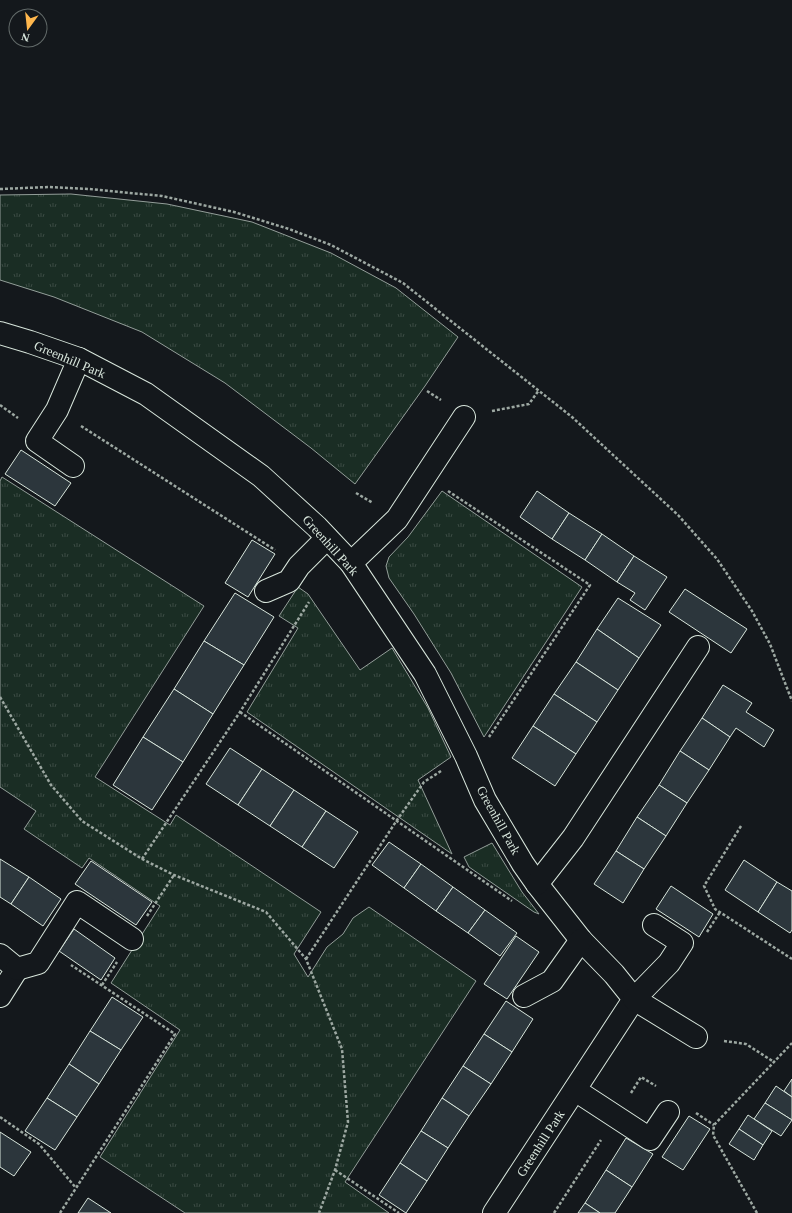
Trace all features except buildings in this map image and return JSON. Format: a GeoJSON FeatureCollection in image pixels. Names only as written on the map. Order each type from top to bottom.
{"type":"FeatureCollection","features":[{"type":"Feature","properties":{"kind":"street","name":"Greenhill Park"},"geometry":{"type":"LineString","coordinates":[[0,333],[79,360],[146,394],[261,476],[317,527],[351,564],[425,674],[466,756],[485,800],[523,864],[581,940],[614,974],[634,999],[494,1213]]}},
{"type":"Feature","properties":{"kind":"street"},"geometry":{"type":"LineString","coordinates":[[73,466],[37,441],[57,410],[79,360]]}},
{"type":"Feature","properties":{"kind":"street"},"geometry":{"type":"LineString","coordinates":[[351,564],[397,519],[464,417]]}},
{"type":"Feature","properties":{"kind":"street"},"geometry":{"type":"LineString","coordinates":[[266,591],[289,581],[299,566],[326,538]]}},
{"type":"Feature","properties":{"kind":"street"},"geometry":{"type":"LineString","coordinates":[[537,884],[573,838],[698,647]]}},
{"type":"Feature","properties":{"kind":"street"},"geometry":{"type":"LineString","coordinates":[[0,996],[17,968],[38,963],[77,902],[132,939]]}},
{"type":"Feature","properties":{"kind":"street"},"geometry":{"type":"LineString","coordinates":[[654,925],[682,944],[669,963],[634,999],[696,1038]]}},
{"type":"Feature","properties":{"kind":"street"},"geometry":{"type":"LineString","coordinates":[[524,996],[552,981],[581,940]]}},
{"type":"Feature","properties":{"kind":"street"},"geometry":{"type":"LineString","coordinates":[[0,955],[17,968]]}},
{"type":"Feature","properties":{"kind":"street"},"geometry":{"type":"LineString","coordinates":[[575,1090],[650,1139],[668,1112]]}},
{"type":"Feature","properties":{"kind":"path"},"geometry":{"type":"LineString","coordinates":[[0,189],[49,187],[162,196],[234,212],[289,229],[331,245],[403,283],[578,422],[678,515],[717,559],[752,611],[770,644],[792,701]]}},
{"type":"Feature","properties":{"kind":"path"},"geometry":{"type":"LineString","coordinates":[[464,417],[529,404],[539,390]]}},
{"type":"Feature","properties":{"kind":"path"},"geometry":{"type":"LineString","coordinates":[[57,410],[299,566]]}},
{"type":"Feature","properties":{"kind":"path"},"geometry":{"type":"LineString","coordinates":[[306,959],[397,820],[424,782],[466,756],[487,740],[590,585],[426,476]]}},
{"type":"Feature","properties":{"kind":"path"},"geometry":{"type":"LineString","coordinates":[[142,859],[240,712],[311,599]]}},
{"type":"Feature","properties":{"kind":"path"},"geometry":{"type":"LineString","coordinates":[[0,697],[51,785],[82,821],[142,859],[174,875],[266,912],[306,959],[342,1049],[348,1122],[335,1170],[319,1213]]}},
{"type":"Feature","properties":{"kind":"path"},"geometry":{"type":"LineString","coordinates":[[240,712],[512,901]]}},
{"type":"Feature","properties":{"kind":"path"},"geometry":{"type":"LineString","coordinates":[[741,826],[704,886],[715,909],[792,959]]}},
{"type":"Feature","properties":{"kind":"path"},"geometry":{"type":"LineString","coordinates":[[47,949],[175,1034],[60,1213]]}},
{"type":"Feature","properties":{"kind":"path"},"geometry":{"type":"LineString","coordinates":[[696,1038],[746,1044],[774,1062]]}},
{"type":"Feature","properties":{"kind":"path"},"geometry":{"type":"LineString","coordinates":[[757,1213],[713,1134],[714,1125],[792,1043]]}},
{"type":"Feature","properties":{"kind":"path"},"geometry":{"type":"LineString","coordinates":[[0,1116],[39,1144],[76,1188]]}},
{"type":"Feature","properties":{"kind":"path"},"geometry":{"type":"LineString","coordinates":[[554,1213],[615,1117]]}},
{"type":"Feature","properties":{"kind":"path"},"geometry":{"type":"LineString","coordinates":[[335,1170],[399,1213]]}},
{"type":"Feature","properties":{"kind":"green space"},"geometry":{"type":"Polygon","coordinates":[[[71,194],[167,204],[252,222],[331,253],[396,288],[458,337],[355,484],[311,448],[225,383],[142,332],[54,297],[0,280],[0,195],[71,194]]]}},
{"type":"Feature","properties":{"kind":"green space"},"geometry":{"type":"Polygon","coordinates":[[[2,477],[204,606],[95,777],[170,825],[176,815],[321,912],[294,954],[308,977],[327,947],[343,934],[353,918],[369,907],[476,981],[345,1182],[389,1213],[185,1213],[100,1157],[180,1030],[111,983],[160,906],[89,858],[82,868],[24,829],[36,811],[0,787],[0,481],[2,477]]]}},
{"type":"Feature","properties":{"kind":"green space"},"geometry":{"type":"Polygon","coordinates":[[[442,491],[582,587],[484,737],[451,673],[414,614],[389,578],[386,566],[389,557],[408,537],[442,491]]]}},
{"type":"Feature","properties":{"kind":"green space"},"geometry":{"type":"Polygon","coordinates":[[[298,587],[308,594],[360,670],[392,648],[428,708],[451,757],[418,780],[452,854],[247,712],[298,628],[279,616],[298,587]]]}},
{"type":"Feature","properties":{"kind":"green space"},"geometry":{"type":"Polygon","coordinates":[[[492,843],[522,892],[539,914],[469,867],[464,857],[492,843]]]}}]}
